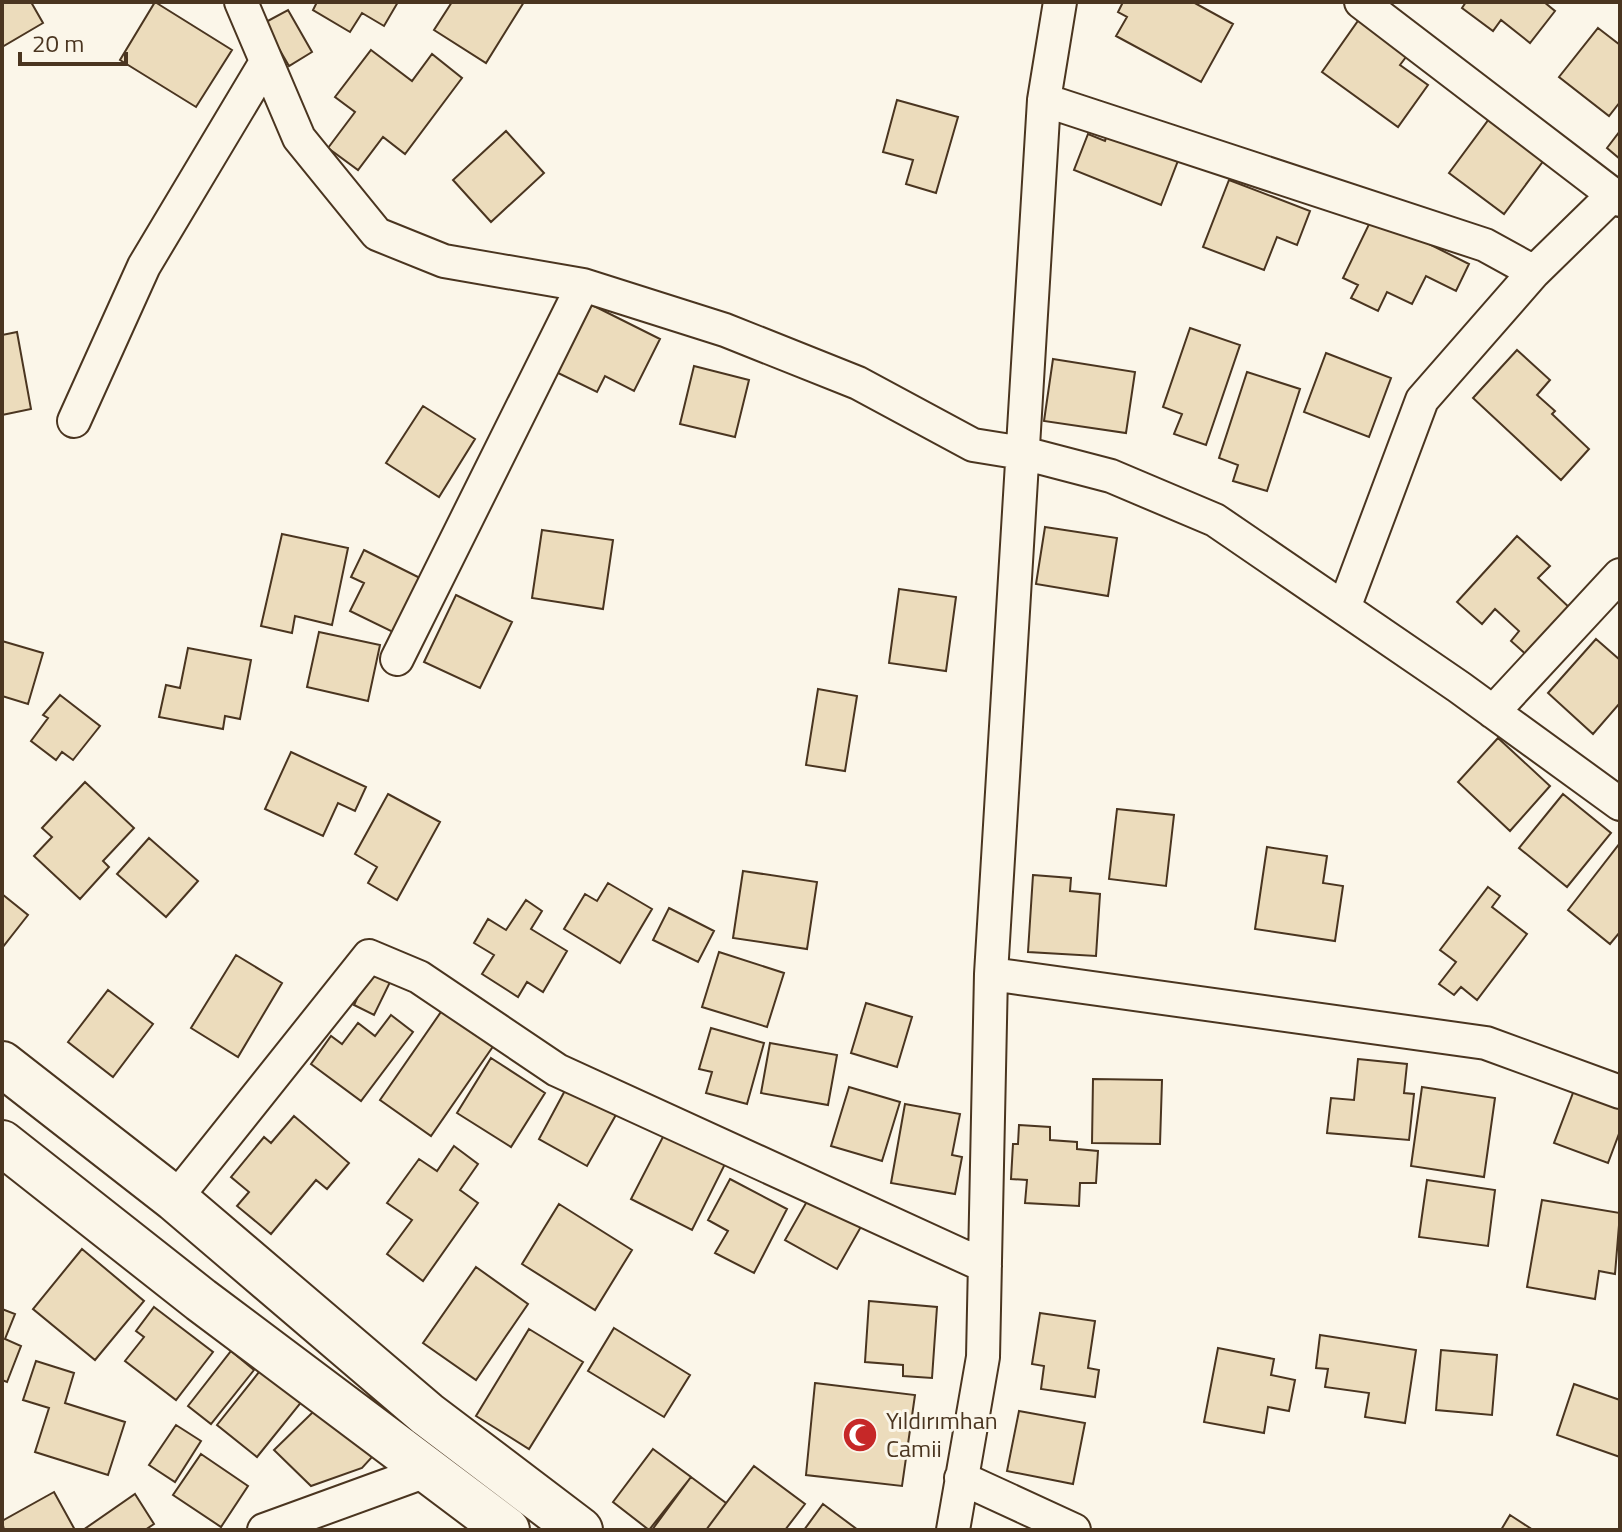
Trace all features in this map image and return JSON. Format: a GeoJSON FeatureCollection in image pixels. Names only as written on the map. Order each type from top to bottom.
{"type":"FeatureCollection","features":[{"type":"Feature","properties":{"kind":"main road"},"geometry":{"type":"LineString","coordinates":[[2,1064],[175,1199],[427,1414],[580,1530]]}},
{"type":"Feature","properties":{"kind":"main road"},"geometry":{"type":"LineString","coordinates":[[2,1143],[201,1300],[507,1530]]}},
{"type":"Feature","properties":{"kind":"street"},"geometry":{"type":"LineString","coordinates":[[241,2],[299,138],[377,234],[444,261],[583,285],[725,330],[858,383],[973,445],[1023,453],[1111,476],[1215,520],[1493,712],[1620,804]]}},
{"type":"Feature","properties":{"kind":"street"},"geometry":{"type":"LineString","coordinates":[[953,1530],[983,1357],[991,974],[1044,100],[1060,2]]}},
{"type":"Feature","properties":{"kind":"street"},"geometry":{"type":"LineString","coordinates":[[1344,608],[1422,400],[1534,272],[1616,197],[1361,2]]}},
{"type":"Feature","properties":{"kind":"street"},"geometry":{"type":"LineString","coordinates":[[74,421],[144,266],[266,62]]}},
{"type":"Feature","properties":{"kind":"street"},"geometry":{"type":"LineString","coordinates":[[1044,100],[1485,245],[1534,272]]}},
{"type":"Feature","properties":{"kind":"street"},"geometry":{"type":"LineString","coordinates":[[397,659],[583,285]]}},
{"type":"Feature","properties":{"kind":"street"},"geometry":{"type":"LineString","coordinates":[[1493,712],[1620,575]]}},
{"type":"Feature","properties":{"kind":"street"},"geometry":{"type":"LineString","coordinates":[[175,1199],[369,956],[419,977],[557,1070],[985,1266]]}},
{"type":"Feature","properties":{"kind":"street"},"geometry":{"type":"LineString","coordinates":[[991,974],[1486,1043],[1620,1092]]}},
{"type":"Feature","properties":{"kind":"street"},"geometry":{"type":"LineString","coordinates":[[264,1530],[429,1470]]}},
{"type":"Feature","properties":{"kind":"street"},"geometry":{"type":"LineString","coordinates":[[961,1478],[1074,1530]]}},
{"type":"Feature","properties":{"kind":"building"},"geometry":{"type":"Polygon","coordinates":[[[2,2],[31,2],[43,23],[2,47],[2,2]]]}},
{"type":"Feature","properties":{"kind":"building"},"geometry":{"type":"Polygon","coordinates":[[[155,2],[232,50],[196,107],[120,60],[155,2]]]}},
{"type":"Feature","properties":{"kind":"building"},"geometry":{"type":"Polygon","coordinates":[[[317,2],[398,2],[384,26],[362,13],[350,32],[313,10],[317,2]]]}},
{"type":"Feature","properties":{"kind":"building"},"geometry":{"type":"Polygon","coordinates":[[[452,2],[524,2],[486,63],[434,30],[452,2]]]}},
{"type":"Feature","properties":{"kind":"building"},"geometry":{"type":"Polygon","coordinates":[[[1123,2],[1193,2],[1233,24],[1201,82],[1116,36],[1127,17],[1118,12],[1123,2]]]}},
{"type":"Feature","properties":{"kind":"building"},"geometry":{"type":"Polygon","coordinates":[[[1466,2],[1544,2],[1555,11],[1530,43],[1501,20],[1493,31],[1462,8],[1466,2]]]}},
{"type":"Feature","properties":{"kind":"building"},"geometry":{"type":"Polygon","coordinates":[[[288,10],[312,52],[289,66],[264,23],[288,10]]]}},
{"type":"Feature","properties":{"kind":"building"},"geometry":{"type":"Polygon","coordinates":[[[1360,18],[1409,53],[1400,65],[1428,85],[1398,127],[1322,72],[1360,18]]]}},
{"type":"Feature","properties":{"kind":"building"},"geometry":{"type":"Polygon","coordinates":[[[1598,28],[1620,45],[1620,102],[1609,116],[1559,77],[1598,28]]]}},
{"type":"Feature","properties":{"kind":"building"},"geometry":{"type":"Polygon","coordinates":[[[371,50],[412,81],[432,54],[462,78],[405,154],[383,137],[358,170],[328,148],[355,112],[335,97],[371,50]]]}},
{"type":"Feature","properties":{"kind":"building"},"geometry":{"type":"Polygon","coordinates":[[[897,100],[958,117],[936,193],[906,184],[913,160],[883,152],[897,100]]]}},
{"type":"Feature","properties":{"kind":"building"},"geometry":{"type":"Polygon","coordinates":[[[1492,115],[1547,156],[1504,214],[1449,173],[1492,115]]]}},
{"type":"Feature","properties":{"kind":"building"},"geometry":{"type":"Polygon","coordinates":[[[1109,130],[1179,158],[1161,205],[1074,170],[1088,134],[1105,141],[1109,130]]]}},
{"type":"Feature","properties":{"kind":"building"},"geometry":{"type":"Polygon","coordinates":[[[506,131],[544,173],[491,222],[453,180],[506,131]]]}},
{"type":"Feature","properties":{"kind":"building"},"geometry":{"type":"Polygon","coordinates":[[[1620,131],[1620,159],[1607,148],[1620,131]]]}},
{"type":"Feature","properties":{"kind":"building"},"geometry":{"type":"Polygon","coordinates":[[[1229,180],[1310,211],[1297,245],[1277,237],[1264,270],[1203,247],[1229,180]]]}},
{"type":"Feature","properties":{"kind":"building"},"geometry":{"type":"Polygon","coordinates":[[[1373,216],[1469,264],[1456,291],[1426,276],[1412,304],[1387,292],[1378,311],[1351,298],[1358,285],[1343,278],[1373,216]]]}},
{"type":"Feature","properties":{"kind":"building"},"geometry":{"type":"Polygon","coordinates":[[[588,303],[660,339],[634,391],[605,376],[597,392],[554,371],[588,303]]]}},
{"type":"Feature","properties":{"kind":"building"},"geometry":{"type":"Polygon","coordinates":[[[1190,328],[1240,345],[1206,445],[1174,434],[1182,414],[1163,407],[1190,328]]]}},
{"type":"Feature","properties":{"kind":"building"},"geometry":{"type":"Polygon","coordinates":[[[17,332],[31,409],[2,415],[2,335],[17,332]]]}},
{"type":"Feature","properties":{"kind":"building"},"geometry":{"type":"Polygon","coordinates":[[[1517,350],[1550,380],[1537,395],[1589,449],[1561,480],[1473,398],[1517,350]]]}},
{"type":"Feature","properties":{"kind":"building"},"geometry":{"type":"Polygon","coordinates":[[[1326,353],[1391,378],[1369,437],[1304,412],[1326,353]]]}},
{"type":"Feature","properties":{"kind":"building"},"geometry":{"type":"Polygon","coordinates":[[[1053,359],[1135,372],[1126,433],[1044,421],[1053,359]]]}},
{"type":"Feature","properties":{"kind":"building"},"geometry":{"type":"Polygon","coordinates":[[[694,366],[749,380],[735,437],[680,424],[694,366]]]}},
{"type":"Feature","properties":{"kind":"building"},"geometry":{"type":"Polygon","coordinates":[[[1247,372],[1300,389],[1267,491],[1233,481],[1238,465],[1219,458],[1247,372]]]}},
{"type":"Feature","properties":{"kind":"building"},"geometry":{"type":"Polygon","coordinates":[[[423,406],[475,439],[439,497],[386,463],[423,406]]]}},
{"type":"Feature","properties":{"kind":"building"},"geometry":{"type":"Polygon","coordinates":[[[1045,527],[1117,538],[1108,596],[1036,584],[1045,527]]]}},
{"type":"Feature","properties":{"kind":"building"},"geometry":{"type":"Polygon","coordinates":[[[542,530],[613,540],[603,609],[532,598],[542,530]]]}},
{"type":"Feature","properties":{"kind":"building"},"geometry":{"type":"Polygon","coordinates":[[[282,534],[348,548],[332,625],[295,616],[292,633],[261,626],[282,534]]]}},
{"type":"Feature","properties":{"kind":"building"},"geometry":{"type":"Polygon","coordinates":[[[1517,536],[1550,566],[1538,578],[1572,610],[1529,657],[1511,641],[1519,631],[1495,609],[1482,624],[1457,602],[1517,536]]]}},
{"type":"Feature","properties":{"kind":"building"},"geometry":{"type":"Polygon","coordinates":[[[364,550],[424,580],[397,634],[350,611],[364,583],[351,577],[364,550]]]}},
{"type":"Feature","properties":{"kind":"building"},"geometry":{"type":"Polygon","coordinates":[[[899,589],[956,597],[946,671],[889,663],[899,589]]]}},
{"type":"Feature","properties":{"kind":"building"},"geometry":{"type":"Polygon","coordinates":[[[456,595],[512,622],[480,688],[424,662],[456,595]]]}},
{"type":"Feature","properties":{"kind":"building"},"geometry":{"type":"Polygon","coordinates":[[[319,632],[380,645],[368,701],[307,687],[319,632]]]}},
{"type":"Feature","properties":{"kind":"building"},"geometry":{"type":"Polygon","coordinates":[[[1596,639],[1620,660],[1620,703],[1593,734],[1548,693],[1596,639]]]}},
{"type":"Feature","properties":{"kind":"building"},"geometry":{"type":"Polygon","coordinates":[[[2,641],[43,653],[28,704],[2,696],[2,641]]]}},
{"type":"Feature","properties":{"kind":"building"},"geometry":{"type":"Polygon","coordinates":[[[188,648],[251,660],[240,719],[225,716],[223,729],[159,717],[166,685],[180,688],[188,648]]]}},
{"type":"Feature","properties":{"kind":"building"},"geometry":{"type":"Polygon","coordinates":[[[818,689],[857,696],[845,771],[806,765],[818,689]]]}},
{"type":"Feature","properties":{"kind":"building"},"geometry":{"type":"Polygon","coordinates":[[[60,695],[100,726],[73,760],[62,752],[56,760],[31,741],[48,718],[43,715],[60,695]]]}},
{"type":"Feature","properties":{"kind":"building"},"geometry":{"type":"Polygon","coordinates":[[[1498,738],[1550,786],[1510,831],[1458,782],[1498,738]]]}},
{"type":"Feature","properties":{"kind":"building"},"geometry":{"type":"Polygon","coordinates":[[[291,752],[366,787],[355,811],[338,803],[323,836],[265,809],[291,752]]]}},
{"type":"Feature","properties":{"kind":"building"},"geometry":{"type":"Polygon","coordinates":[[[85,782],[134,828],[103,861],[109,867],[80,899],[34,856],[52,837],[42,828],[85,782]]]}},
{"type":"Feature","properties":{"kind":"building"},"geometry":{"type":"Polygon","coordinates":[[[388,794],[440,822],[397,900],[368,883],[377,867],[355,854],[388,794]]]}},
{"type":"Feature","properties":{"kind":"building"},"geometry":{"type":"Polygon","coordinates":[[[1563,794],[1611,833],[1567,887],[1519,848],[1563,794]]]}},
{"type":"Feature","properties":{"kind":"building"},"geometry":{"type":"Polygon","coordinates":[[[1117,809],[1174,815],[1166,886],[1109,879],[1117,809]]]}},
{"type":"Feature","properties":{"kind":"building"},"geometry":{"type":"Polygon","coordinates":[[[149,838],[198,881],[166,917],[117,874],[149,838]]]}},
{"type":"Feature","properties":{"kind":"building"},"geometry":{"type":"Polygon","coordinates":[[[1620,843],[1620,932],[1610,944],[1568,910],[1620,843]]]}},
{"type":"Feature","properties":{"kind":"building"},"geometry":{"type":"Polygon","coordinates":[[[1267,847],[1327,856],[1323,883],[1343,886],[1335,941],[1255,929],[1267,847]]]}},
{"type":"Feature","properties":{"kind":"building"},"geometry":{"type":"Polygon","coordinates":[[[743,871],[817,882],[807,949],[733,938],[743,871]]]}},
{"type":"Feature","properties":{"kind":"building"},"geometry":{"type":"Polygon","coordinates":[[[1033,875],[1071,878],[1070,891],[1100,894],[1096,956],[1028,952],[1033,875]]]}},
{"type":"Feature","properties":{"kind":"building"},"geometry":{"type":"Polygon","coordinates":[[[608,883],[652,909],[620,963],[564,929],[585,894],[597,901],[608,883]]]}},
{"type":"Feature","properties":{"kind":"building"},"geometry":{"type":"Polygon","coordinates":[[[1488,887],[1500,896],[1492,907],[1527,934],[1477,1000],[1461,987],[1454,995],[1439,984],[1456,962],[1440,950],[1488,887]]]}},
{"type":"Feature","properties":{"kind":"building"},"geometry":{"type":"Polygon","coordinates":[[[2,894],[28,915],[2,948],[2,894]]]}},
{"type":"Feature","properties":{"kind":"building"},"geometry":{"type":"Polygon","coordinates":[[[526,900],[542,911],[531,929],[567,951],[543,992],[527,982],[518,997],[482,974],[494,955],[474,943],[488,919],[506,930],[526,900]]]}},
{"type":"Feature","properties":{"kind":"building"},"geometry":{"type":"Polygon","coordinates":[[[669,908],[714,931],[698,962],[653,940],[669,908]]]}},
{"type":"Feature","properties":{"kind":"building"},"geometry":{"type":"Polygon","coordinates":[[[719,952],[784,973],[767,1027],[702,1007],[719,952]]]}},
{"type":"Feature","properties":{"kind":"building"},"geometry":{"type":"Polygon","coordinates":[[[236,955],[282,983],[238,1057],[191,1028],[236,955]]]}},
{"type":"Feature","properties":{"kind":"building"},"geometry":{"type":"Polygon","coordinates":[[[371,968],[392,978],[374,1015],[354,1005],[371,968]]]}},
{"type":"Feature","properties":{"kind":"building"},"geometry":{"type":"Polygon","coordinates":[[[108,990],[153,1024],[113,1077],[68,1042],[108,990]]]}},
{"type":"Feature","properties":{"kind":"building"},"geometry":{"type":"Polygon","coordinates":[[[866,1003],[912,1017],[897,1067],[851,1053],[866,1003]]]}},
{"type":"Feature","properties":{"kind":"building"},"geometry":{"type":"Polygon","coordinates":[[[443,1009],[494,1045],[431,1136],[380,1100],[443,1009]]]}},
{"type":"Feature","properties":{"kind":"building"},"geometry":{"type":"Polygon","coordinates":[[[391,1015],[413,1032],[361,1101],[311,1064],[331,1036],[342,1044],[358,1023],[375,1036],[391,1015]]]}},
{"type":"Feature","properties":{"kind":"building"},"geometry":{"type":"Polygon","coordinates":[[[711,1028],[764,1043],[747,1104],[706,1093],[712,1072],[699,1069],[711,1028]]]}},
{"type":"Feature","properties":{"kind":"building"},"geometry":{"type":"Polygon","coordinates":[[[770,1043],[837,1055],[828,1105],[761,1093],[770,1043]]]}},
{"type":"Feature","properties":{"kind":"building"},"geometry":{"type":"Polygon","coordinates":[[[491,1058],[545,1093],[511,1147],[457,1113],[491,1058]]]}},
{"type":"Feature","properties":{"kind":"building"},"geometry":{"type":"Polygon","coordinates":[[[1358,1059],[1407,1064],[1404,1093],[1414,1094],[1409,1140],[1327,1133],[1331,1098],[1354,1100],[1358,1059]]]}},
{"type":"Feature","properties":{"kind":"building"},"geometry":{"type":"Polygon","coordinates":[[[1093,1079],[1162,1080],[1160,1144],[1092,1143],[1093,1079]]]}},
{"type":"Feature","properties":{"kind":"building"},"geometry":{"type":"Polygon","coordinates":[[[568,1085],[617,1113],[587,1166],[539,1139],[568,1085]]]}},
{"type":"Feature","properties":{"kind":"building"},"geometry":{"type":"Polygon","coordinates":[[[1576,1085],[1620,1101],[1620,1131],[1608,1163],[1554,1143],[1576,1085]]]}},
{"type":"Feature","properties":{"kind":"building"},"geometry":{"type":"Polygon","coordinates":[[[849,1087],[900,1102],[882,1161],[831,1146],[849,1087]]]}},
{"type":"Feature","properties":{"kind":"building"},"geometry":{"type":"Polygon","coordinates":[[[1422,1087],[1495,1098],[1484,1177],[1411,1166],[1422,1087]]]}},
{"type":"Feature","properties":{"kind":"building"},"geometry":{"type":"Polygon","coordinates":[[[905,1104],[960,1114],[952,1155],[962,1157],[955,1194],[891,1183],[905,1104]]]}},
{"type":"Feature","properties":{"kind":"building"},"geometry":{"type":"Polygon","coordinates":[[[294,1116],[349,1163],[327,1189],[316,1180],[271,1234],[237,1206],[249,1192],[231,1177],[264,1137],[271,1143],[294,1116]]]}},
{"type":"Feature","properties":{"kind":"building"},"geometry":{"type":"Polygon","coordinates":[[[1019,1125],[1050,1127],[1050,1140],[1077,1142],[1077,1149],[1098,1151],[1096,1183],[1080,1183],[1079,1206],[1025,1203],[1027,1180],[1011,1179],[1013,1144],[1018,1144],[1019,1125]]]}},
{"type":"Feature","properties":{"kind":"building"},"geometry":{"type":"Polygon","coordinates":[[[666,1131],[726,1162],[692,1230],[631,1199],[666,1131]]]}},
{"type":"Feature","properties":{"kind":"building"},"geometry":{"type":"Polygon","coordinates":[[[454,1146],[478,1164],[460,1190],[478,1203],[423,1281],[387,1254],[412,1220],[387,1203],[419,1159],[437,1171],[454,1146]]]}},
{"type":"Feature","properties":{"kind":"building"},"geometry":{"type":"Polygon","coordinates":[[[730,1179],[787,1209],[754,1273],[715,1253],[728,1231],[708,1220],[730,1179]]]}},
{"type":"Feature","properties":{"kind":"building"},"geometry":{"type":"Polygon","coordinates":[[[1427,1180],[1495,1190],[1488,1246],[1419,1237],[1427,1180]]]}},
{"type":"Feature","properties":{"kind":"building"},"geometry":{"type":"Polygon","coordinates":[[[810,1196],[862,1225],[837,1269],[785,1240],[810,1196]]]}},
{"type":"Feature","properties":{"kind":"building"},"geometry":{"type":"Polygon","coordinates":[[[1542,1200],[1620,1213],[1615,1274],[1599,1271],[1595,1299],[1527,1287],[1542,1200]]]}},
{"type":"Feature","properties":{"kind":"building"},"geometry":{"type":"Polygon","coordinates":[[[559,1204],[632,1250],[595,1310],[522,1264],[559,1204]]]}},
{"type":"Feature","properties":{"kind":"building"},"geometry":{"type":"Polygon","coordinates":[[[82,1249],[144,1301],[95,1360],[33,1309],[82,1249]]]}},
{"type":"Feature","properties":{"kind":"building"},"geometry":{"type":"Polygon","coordinates":[[[476,1267],[528,1304],[476,1380],[423,1343],[476,1267]]]}},
{"type":"Feature","properties":{"kind":"building"},"geometry":{"type":"Polygon","coordinates":[[[869,1301],[937,1307],[932,1378],[903,1376],[903,1365],[865,1362],[869,1301]]]}},
{"type":"Feature","properties":{"kind":"building"},"geometry":{"type":"Polygon","coordinates":[[[154,1307],[213,1352],[176,1400],[125,1361],[144,1337],[136,1331],[154,1307]]]}},
{"type":"Feature","properties":{"kind":"building"},"geometry":{"type":"Polygon","coordinates":[[[2,1309],[15,1314],[5,1339],[21,1346],[7,1382],[2,1380],[2,1309]]]}},
{"type":"Feature","properties":{"kind":"building"},"geometry":{"type":"Polygon","coordinates":[[[1040,1313],[1095,1321],[1088,1368],[1099,1370],[1095,1397],[1041,1389],[1044,1366],[1032,1364],[1040,1313]]]}},
{"type":"Feature","properties":{"kind":"building"},"geometry":{"type":"Polygon","coordinates":[[[614,1328],[690,1375],[664,1417],[588,1371],[614,1328]]]}},
{"type":"Feature","properties":{"kind":"building"},"geometry":{"type":"Polygon","coordinates":[[[529,1329],[583,1362],[529,1449],[476,1416],[529,1329]]]}},
{"type":"Feature","properties":{"kind":"building"},"geometry":{"type":"Polygon","coordinates":[[[1320,1335],[1416,1350],[1405,1423],[1365,1417],[1369,1393],[1325,1387],[1328,1369],[1316,1368],[1320,1335]]]}},
{"type":"Feature","properties":{"kind":"building"},"geometry":{"type":"Polygon","coordinates":[[[1218,1348],[1274,1359],[1271,1375],[1295,1380],[1289,1411],[1268,1407],[1264,1433],[1204,1422],[1218,1348]]]}},
{"type":"Feature","properties":{"kind":"building"},"geometry":{"type":"Polygon","coordinates":[[[1441,1350],[1497,1355],[1492,1415],[1436,1410],[1441,1350]]]}},
{"type":"Feature","properties":{"kind":"building"},"geometry":{"type":"Polygon","coordinates":[[[231,1351],[254,1370],[211,1424],[188,1406],[231,1351]]]}},
{"type":"Feature","properties":{"kind":"building"},"geometry":{"type":"Polygon","coordinates":[[[36,1361],[74,1373],[65,1403],[125,1422],[108,1475],[35,1452],[49,1408],[23,1400],[36,1361]]]}},
{"type":"Feature","properties":{"kind":"building"},"geometry":{"type":"Polygon","coordinates":[[[263,1367],[303,1400],[257,1457],[217,1425],[263,1367]]]}},
{"type":"Feature","properties":{"kind":"building","name":"Yıldırımhan Camii"},"geometry":{"type":"Polygon","coordinates":[[[815,1383],[915,1395],[902,1486],[806,1475],[815,1383]]]}},
{"type":"Feature","properties":{"kind":"building"},"geometry":{"type":"Polygon","coordinates":[[[1574,1384],[1620,1400],[1620,1457],[1557,1435],[1574,1384]]]}},
{"type":"Feature","properties":{"kind":"building"},"geometry":{"type":"Polygon","coordinates":[[[314,1411],[373,1456],[362,1468],[311,1486],[274,1450],[314,1411]]]}},
{"type":"Feature","properties":{"kind":"building"},"geometry":{"type":"Polygon","coordinates":[[[1019,1411],[1085,1423],[1073,1484],[1007,1471],[1019,1411]]]}},
{"type":"Feature","properties":{"kind":"building"},"geometry":{"type":"Polygon","coordinates":[[[176,1425],[201,1441],[175,1482],[149,1465],[176,1425]]]}},
{"type":"Feature","properties":{"kind":"building"},"geometry":{"type":"Polygon","coordinates":[[[653,1449],[691,1477],[649,1530],[613,1502],[653,1449]]]}},
{"type":"Feature","properties":{"kind":"building"},"geometry":{"type":"Polygon","coordinates":[[[201,1454],[248,1486],[221,1527],[173,1495],[201,1454]]]}},
{"type":"Feature","properties":{"kind":"building"},"geometry":{"type":"Polygon","coordinates":[[[754,1466],[805,1504],[785,1530],[706,1530],[754,1466]]]}},
{"type":"Feature","properties":{"kind":"building"},"geometry":{"type":"Polygon","coordinates":[[[691,1477],[726,1503],[706,1530],[652,1530],[691,1477]]]}},
{"type":"Feature","properties":{"kind":"building"},"geometry":{"type":"Polygon","coordinates":[[[54,1492],[75,1530],[4,1530],[2,1521],[54,1492]]]}},
{"type":"Feature","properties":{"kind":"building"},"geometry":{"type":"Polygon","coordinates":[[[135,1494],[154,1524],[145,1530],[83,1530],[135,1494]]]}},
{"type":"Feature","properties":{"kind":"building"},"geometry":{"type":"Polygon","coordinates":[[[823,1504],[858,1530],[804,1530],[823,1504]]]}},
{"type":"Feature","properties":{"kind":"building"},"geometry":{"type":"Polygon","coordinates":[[[1510,1515],[1533,1530],[1501,1530],[1510,1515]]]}},
{"type":"Feature","properties":{"kind":"place","name":"Yıldırımhan Camii"},"geometry":{"type":"Point","coordinates":[860,1435]}}]}
